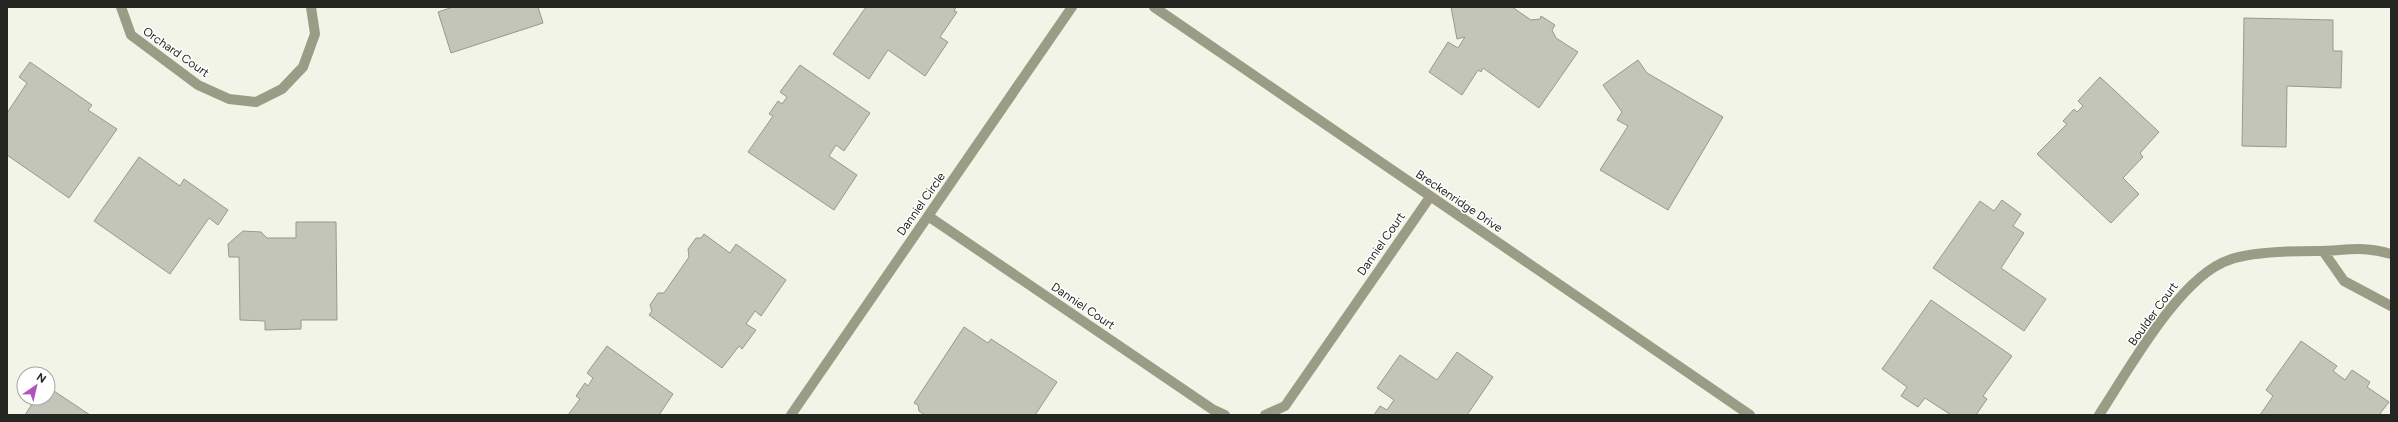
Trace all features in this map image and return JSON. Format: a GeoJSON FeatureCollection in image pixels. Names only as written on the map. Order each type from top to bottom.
{"type":"FeatureCollection","features":[{"type":"Feature","properties":{"kind":"street","name":"Orchard Court"},"geometry":{"type":"LineString","coordinates":[[121,7],[131,35],[198,85],[229,99],[256,102],[282,89],[303,67],[315,34],[311,7]]}},
{"type":"Feature","properties":{"kind":"street","name":"Danniel Circle"},"geometry":{"type":"LineString","coordinates":[[791,415],[1072,7]]}},
{"type":"Feature","properties":{"kind":"street","name":"Breckenridge Drive"},"geometry":{"type":"LineString","coordinates":[[1154,7],[1750,415]]}},
{"type":"Feature","properties":{"kind":"street","name":"Danniel Court"},"geometry":{"type":"LineString","coordinates":[[1266,415],[1285,406],[1430,197]]}},
{"type":"Feature","properties":{"kind":"street","name":"Danniel Court"},"geometry":{"type":"LineString","coordinates":[[928,216],[1212,409],[1225,415]]}},
{"type":"Feature","properties":{"kind":"street","name":"Boulder Court"},"geometry":{"type":"LineString","coordinates":[[2099,415],[2171,307],[2196,279],[2229,260],[2290,251],[2374,248],[2391,254]]}},
{"type":"Feature","properties":{"kind":"street"},"geometry":{"type":"LineString","coordinates":[[2323,251],[2344,281],[2391,306]]}},
{"type":"Feature","properties":{"kind":"building"},"geometry":{"type":"Polygon","coordinates":[[[453,7],[538,7],[543,23],[451,53],[438,12],[453,7]]]}},
{"type":"Feature","properties":{"kind":"building"},"geometry":{"type":"Polygon","coordinates":[[[866,7],[956,7],[954,11],[957,12],[940,37],[948,42],[925,76],[888,50],[869,79],[833,54],[866,7]]]}},
{"type":"Feature","properties":{"kind":"building"},"geometry":{"type":"Polygon","coordinates":[[[1451,7],[1512,7],[1531,20],[1540,19],[1541,16],[1555,25],[1552,30],[1556,38],[1578,52],[1539,108],[1483,68],[1481,72],[1478,70],[1462,95],[1429,72],[1448,42],[1458,48],[1465,37],[1457,39],[1451,7]]]}},
{"type":"Feature","properties":{"kind":"building"},"geometry":{"type":"Polygon","coordinates":[[[2244,18],[2333,20],[2333,51],[2342,51],[2341,88],[2287,86],[2286,147],[2242,146],[2244,18]]]}},
{"type":"Feature","properties":{"kind":"building"},"geometry":{"type":"Polygon","coordinates":[[[1638,60],[1647,73],[1723,117],[1668,210],[1600,170],[1628,126],[1617,120],[1622,112],[1603,85],[1638,60]]]}},
{"type":"Feature","properties":{"kind":"building"},"geometry":{"type":"Polygon","coordinates":[[[30,62],[92,105],[88,110],[117,129],[69,198],[7,155],[7,113],[27,83],[19,77],[30,62]]]}},
{"type":"Feature","properties":{"kind":"building"},"geometry":{"type":"Polygon","coordinates":[[[800,65],[870,113],[844,151],[836,145],[829,156],[857,175],[834,210],[748,152],[773,116],[769,114],[778,101],[782,104],[787,97],[780,92],[800,65]]]}},
{"type":"Feature","properties":{"kind":"building"},"geometry":{"type":"Polygon","coordinates":[[[2100,77],[2159,132],[2140,153],[2143,157],[2123,178],[2139,194],[2111,223],[2037,154],[2067,124],[2063,121],[2074,109],[2077,112],[2083,106],[2078,101],[2100,77]]]}},
{"type":"Feature","properties":{"kind":"building"},"geometry":{"type":"Polygon","coordinates":[[[139,157],[180,186],[184,179],[228,210],[218,225],[209,218],[170,274],[94,221],[139,157]]]}},
{"type":"Feature","properties":{"kind":"building"},"geometry":{"type":"Polygon","coordinates":[[[2002,200],[2021,214],[2013,226],[2024,233],[2001,268],[2046,299],[2024,331],[1933,268],[1980,201],[1994,211],[2002,200]]]}},
{"type":"Feature","properties":{"kind":"building"},"geometry":{"type":"Polygon","coordinates":[[[296,222],[336,222],[337,320],[301,320],[301,329],[265,330],[265,321],[240,320],[239,257],[229,257],[228,244],[243,231],[261,232],[267,238],[296,238],[296,222]]]}},
{"type":"Feature","properties":{"kind":"building"},"geometry":{"type":"Polygon","coordinates":[[[704,234],[730,253],[736,244],[786,280],[761,316],[755,311],[746,324],[756,330],[742,349],[739,346],[722,368],[649,315],[652,311],[650,305],[658,293],[664,293],[689,257],[688,249],[696,238],[701,238],[704,234]]]}},
{"type":"Feature","properties":{"kind":"building"},"geometry":{"type":"Polygon","coordinates":[[[1931,300],[2012,356],[1983,396],[1987,399],[1976,415],[1951,415],[1925,398],[1918,407],[1901,396],[1907,387],[1882,369],[1931,300]]]}},
{"type":"Feature","properties":{"kind":"building"},"geometry":{"type":"Polygon","coordinates":[[[964,327],[988,343],[991,339],[1057,382],[1035,415],[925,415],[919,411],[918,405],[914,403],[964,327]]]}},
{"type":"Feature","properties":{"kind":"building"},"geometry":{"type":"Polygon","coordinates":[[[2301,341],[2337,366],[2333,371],[2345,380],[2352,370],[2370,382],[2367,387],[2389,402],[2379,415],[2260,415],[2273,396],[2266,390],[2301,341]]]}},
{"type":"Feature","properties":{"kind":"building"},"geometry":{"type":"Polygon","coordinates":[[[607,346],[673,394],[659,415],[568,415],[580,399],[576,396],[585,383],[588,386],[593,378],[587,373],[607,346]]]}},
{"type":"Feature","properties":{"kind":"building"},"geometry":{"type":"Polygon","coordinates":[[[1457,352],[1493,377],[1467,415],[1374,415],[1380,406],[1387,410],[1394,400],[1377,388],[1400,355],[1437,380],[1457,352]]]}},
{"type":"Feature","properties":{"kind":"building"},"geometry":{"type":"Polygon","coordinates":[[[56,392],[90,415],[25,415],[31,406],[56,406],[56,392]]]}}]}
